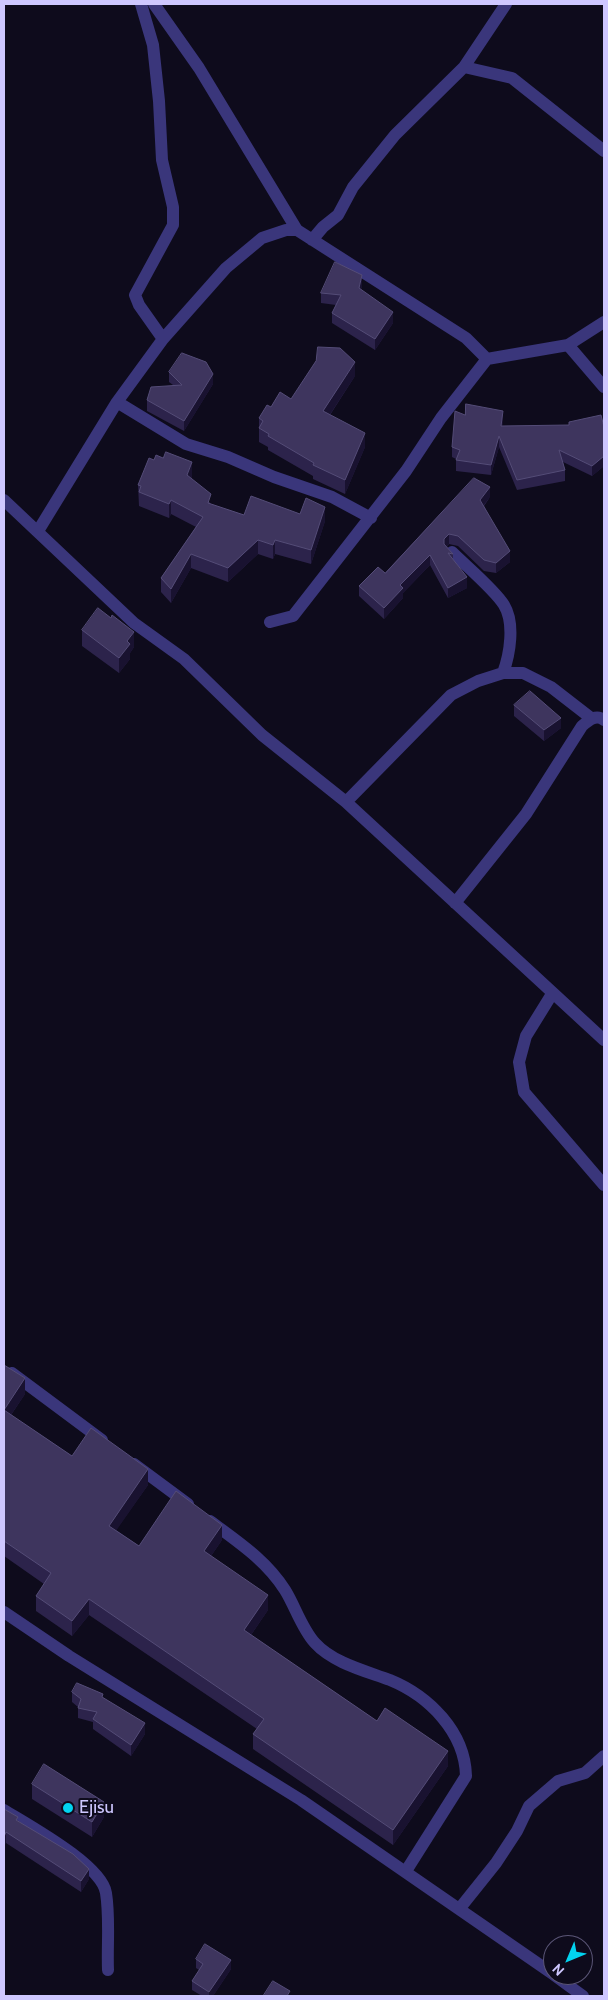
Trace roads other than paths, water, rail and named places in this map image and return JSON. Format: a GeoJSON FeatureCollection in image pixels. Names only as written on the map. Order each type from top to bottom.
{"type":"FeatureCollection","features":[{"type":"Feature","properties":{"kind":"street"},"geometry":{"type":"LineString","coordinates":[[141,4],[154,53],[162,160],[173,207],[173,224],[135,295],[139,305],[163,339]]}},
{"type":"Feature","properties":{"kind":"street"},"geometry":{"type":"LineString","coordinates":[[154,4],[199,68],[297,230],[466,338],[487,359]]}},
{"type":"Feature","properties":{"kind":"street"},"geometry":{"type":"LineString","coordinates":[[312,240],[323,227],[338,215],[352,187],[395,135],[464,67],[506,4]]}},
{"type":"Feature","properties":{"kind":"street"},"geometry":{"type":"LineString","coordinates":[[464,67],[512,78],[604,151]]}},
{"type":"Feature","properties":{"kind":"street"},"geometry":{"type":"LineString","coordinates":[[38,531],[117,402],[163,339],[226,268],[262,238],[286,230],[297,230]]}},
{"type":"Feature","properties":{"kind":"street"},"geometry":{"type":"LineString","coordinates":[[270,622],[293,616],[406,472],[440,418],[487,359],[568,344],[604,322]]}},
{"type":"Feature","properties":{"kind":"street"},"geometry":{"type":"LineString","coordinates":[[568,344],[604,387]]}},
{"type":"Feature","properties":{"kind":"street"},"geometry":{"type":"LineString","coordinates":[[117,402],[186,444],[228,457],[274,477],[332,497],[371,518]]}},
{"type":"Feature","properties":{"kind":"street"},"geometry":{"type":"LineString","coordinates":[[4,500],[134,623],[184,659],[262,735],[346,802],[604,1040]]}},
{"type":"Feature","properties":{"kind":"street"},"geometry":{"type":"LineString","coordinates":[[452,552],[504,604],[510,618],[510,639],[502,673]]}},
{"type":"Feature","properties":{"kind":"street"},"geometry":{"type":"LineString","coordinates":[[346,802],[451,695],[478,681],[502,673],[523,674],[552,687],[591,718],[601,718],[604,720]]}},
{"type":"Feature","properties":{"kind":"street"},"geometry":{"type":"LineString","coordinates":[[455,903],[526,814],[582,726],[591,718]]}},
{"type":"Feature","properties":{"kind":"street"},"geometry":{"type":"LineString","coordinates":[[552,994],[526,1036],[519,1062],[524,1092],[604,1185]]}},
{"type":"Feature","properties":{"kind":"street"},"geometry":{"type":"LineString","coordinates":[[12,1373],[262,1560],[284,1589],[316,1643],[345,1664],[409,1689],[448,1724],[460,1746],[466,1763],[466,1776],[406,1871]]}},
{"type":"Feature","properties":{"kind":"street"},"geometry":{"type":"LineString","coordinates":[[4,1612],[69,1656],[301,1800],[460,1908],[543,1967]]}},
{"type":"Feature","properties":{"kind":"street"},"geometry":{"type":"LineString","coordinates":[[460,1908],[496,1863],[517,1831],[529,1806],[558,1781],[585,1773],[604,1756]]}},
{"type":"Feature","properties":{"kind":"street"},"geometry":{"type":"LineString","coordinates":[[4,1810],[74,1855],[98,1876],[106,1892],[108,1970]]}},
{"type":"Feature","properties":{"kind":"street"},"geometry":{"type":"LineString","coordinates":[[568,1985],[583,1996]]}},
{"type":"Feature","properties":{"kind":"place","name":"Ejisu"},"geometry":{"type":"Point","coordinates":[68,1808]}}]}
